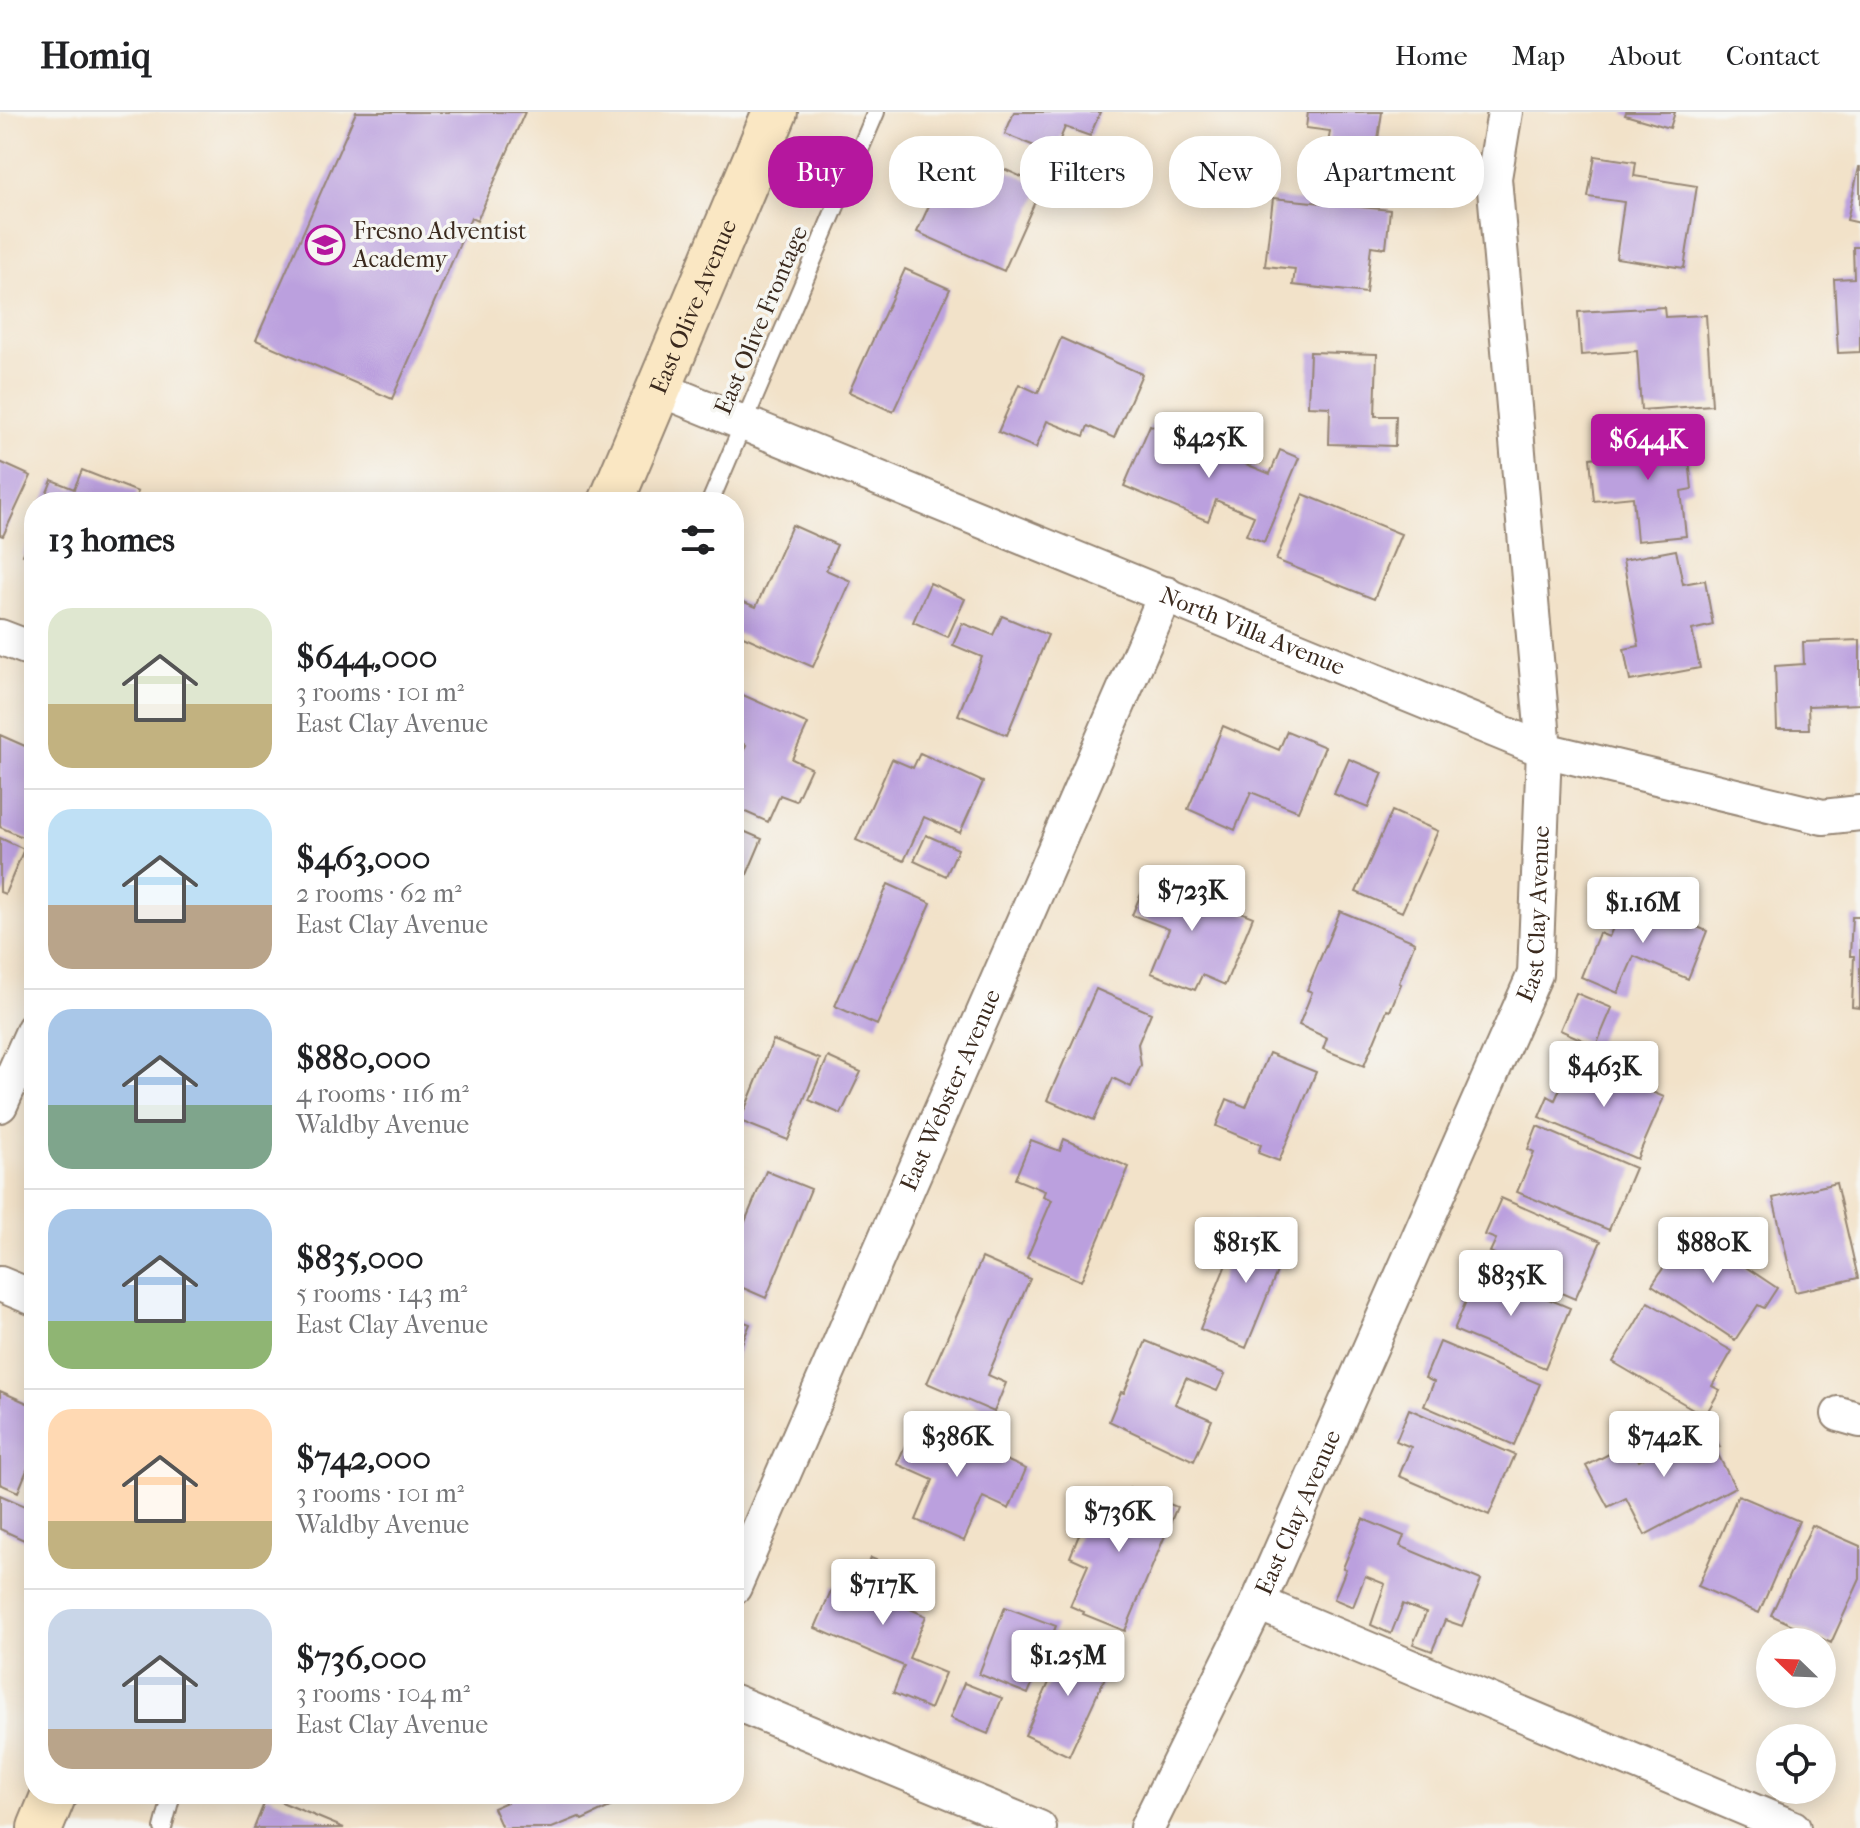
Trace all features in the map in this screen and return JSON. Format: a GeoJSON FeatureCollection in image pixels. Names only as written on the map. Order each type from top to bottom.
{"type":"FeatureCollection","features":[{"type":"Feature","properties":{"kind":"main road","name":"East Olive Avenue"},"geometry":{"type":"LineString","coordinates":[[615,492],[775,112]]}},
{"type":"Feature","properties":{"kind":"main road"},"geometry":{"type":"LineString","coordinates":[[40,1828],[50,1804]]}},
{"type":"Feature","properties":{"kind":"street","name":"East Clay Avenue"},"geometry":{"type":"LineString","coordinates":[[1147,1828],[1258,1603],[1535,974],[1544,750],[1494,178],[1505,112]]}},
{"type":"Feature","properties":{"kind":"street","name":"North Villa Avenue"},"geometry":{"type":"LineString","coordinates":[[660,389],[1544,750],[1823,817],[1860,813]]}},
{"type":"Feature","properties":{"kind":"street","name":"East Webster Avenue"},"geometry":{"type":"LineString","coordinates":[[744,1564],[1166,594]]}},
{"type":"Feature","properties":{"kind":"street"},"geometry":{"type":"LineString","coordinates":[[0,637],[24,646]]}},
{"type":"Feature","properties":{"kind":"street"},"geometry":{"type":"LineString","coordinates":[[0,1105],[24,1051]]}},
{"type":"Feature","properties":{"kind":"street"},"geometry":{"type":"LineString","coordinates":[[0,1284],[24,1294]]}},
{"type":"Feature","properties":{"kind":"street"},"geometry":{"type":"LineString","coordinates":[[1258,1603],[1793,1828]]}},
{"type":"Feature","properties":{"kind":"street"},"geometry":{"type":"LineString","coordinates":[[744,1706],[1039,1828]]}},
{"type":"Feature","properties":{"kind":"lane","name":"East Olive Frontage"},"geometry":{"type":"LineString","coordinates":[[714,492],[876,112]]}},
{"type":"Feature","properties":{"kind":"lane"},"geometry":{"type":"LineString","coordinates":[[167,1827],[170,1804]]}},
{"type":"Feature","properties":{"kind":"building"},"geometry":{"type":"Polygon","coordinates":[[[356,112],[525,112],[477,221],[471,218],[392,399],[256,340],[356,112]]]}},
{"type":"Feature","properties":{"kind":"building"},"geometry":{"type":"Polygon","coordinates":[[[1014,112],[1100,112],[1090,136],[1065,127],[1061,136],[1020,136],[1020,140],[1005,134],[1014,112]]]}},
{"type":"Feature","properties":{"kind":"building"},"geometry":{"type":"Polygon","coordinates":[[[1308,112],[1382,112],[1378,136],[1329,136],[1330,131],[1306,128],[1308,112]]]}},
{"type":"Feature","properties":{"kind":"building"},"geometry":{"type":"Polygon","coordinates":[[[1626,112],[1675,112],[1670,128],[1625,115],[1626,112]]]}},
{"type":"Feature","properties":{"kind":"building"},"geometry":{"type":"Polygon","coordinates":[[[1595,156],[1636,162],[1634,176],[1697,186],[1684,268],[1616,258],[1624,202],[1588,197],[1595,156]]]}},
{"type":"Feature","properties":{"kind":"building"},"geometry":{"type":"Polygon","coordinates":[[[1860,167],[1860,223],[1847,220],[1860,167]]]}},
{"type":"Feature","properties":{"kind":"building"},"geometry":{"type":"Polygon","coordinates":[[[1004,169],[1020,176],[1020,208],[1032,208],[1004,271],[917,232],[928,208],[1004,208],[1004,169]]]}},
{"type":"Feature","properties":{"kind":"building"},"geometry":{"type":"Polygon","coordinates":[[[1281,199],[1297,200],[1297,208],[1390,210],[1386,248],[1371,246],[1366,293],[1293,285],[1295,269],[1265,266],[1272,208],[1281,208],[1281,199]]]}},
{"type":"Feature","properties":{"kind":"building"},"geometry":{"type":"Polygon","coordinates":[[[1853,247],[1860,247],[1860,352],[1838,353],[1834,279],[1854,278],[1853,247]]]}},
{"type":"Feature","properties":{"kind":"building"},"geometry":{"type":"Polygon","coordinates":[[[905,269],[950,289],[893,412],[849,392],[905,269]]]}},
{"type":"Feature","properties":{"kind":"building"},"geometry":{"type":"Polygon","coordinates":[[[1664,307],[1665,317],[1706,315],[1712,405],[1641,410],[1637,351],[1581,355],[1578,312],[1664,307]]]}},
{"type":"Feature","properties":{"kind":"building"},"geometry":{"type":"Polygon","coordinates":[[[1061,338],[1142,374],[1114,438],[1088,426],[1084,436],[1047,421],[1036,448],[998,432],[1019,384],[1038,393],[1061,338]]]}},
{"type":"Feature","properties":{"kind":"building"},"geometry":{"type":"Polygon","coordinates":[[[1310,352],[1377,354],[1375,416],[1396,416],[1395,446],[1329,444],[1330,407],[1308,406],[1310,352]]]}},
{"type":"Feature","properties":{"kind":"building"},"geometry":{"type":"Polygon","coordinates":[[[1150,425],[1270,474],[1280,450],[1299,458],[1264,542],[1246,535],[1254,516],[1216,500],[1208,521],[1124,486],[1150,425]]]}},
{"type":"Feature","properties":{"kind":"building"},"geometry":{"type":"Polygon","coordinates":[[[1686,430],[1692,489],[1681,491],[1686,536],[1637,541],[1633,497],[1594,501],[1590,458],[1628,454],[1626,436],[1686,430]]]}},
{"type":"Feature","properties":{"kind":"building"},"geometry":{"type":"Polygon","coordinates":[[[0,462],[31,476],[3,536],[0,535],[0,462]]]}},
{"type":"Feature","properties":{"kind":"building"},"geometry":{"type":"Polygon","coordinates":[[[82,470],[138,492],[47,492],[52,480],[74,489],[82,470]]]}},
{"type":"Feature","properties":{"kind":"building"},"geometry":{"type":"Polygon","coordinates":[[[1303,494],[1401,534],[1374,599],[1276,560],[1303,494]]]}},
{"type":"Feature","properties":{"kind":"building"},"geometry":{"type":"Polygon","coordinates":[[[792,525],[837,545],[826,570],[851,581],[813,667],[744,636],[744,602],[756,607],[792,525]]]}},
{"type":"Feature","properties":{"kind":"building"},"geometry":{"type":"Polygon","coordinates":[[[1676,550],[1683,584],[1705,580],[1713,625],[1692,630],[1700,668],[1630,681],[1624,649],[1639,646],[1623,560],[1676,550]]]}},
{"type":"Feature","properties":{"kind":"building"},"geometry":{"type":"Polygon","coordinates":[[[930,583],[965,599],[948,637],[913,622],[930,583]]]}},
{"type":"Feature","properties":{"kind":"building"},"geometry":{"type":"Polygon","coordinates":[[[1002,616],[1048,635],[1007,735],[958,715],[982,657],[953,645],[962,623],[993,635],[1002,616]]]}},
{"type":"Feature","properties":{"kind":"building"},"geometry":{"type":"Polygon","coordinates":[[[1860,640],[1860,704],[1808,706],[1809,729],[1777,729],[1775,666],[1804,664],[1803,642],[1860,640]]]}},
{"type":"Feature","properties":{"kind":"building"},"geometry":{"type":"Polygon","coordinates":[[[744,695],[808,724],[792,759],[811,768],[796,801],[780,795],[768,822],[744,811],[744,695]]]}},
{"type":"Feature","properties":{"kind":"building"},"geometry":{"type":"Polygon","coordinates":[[[1223,726],[1279,750],[1287,731],[1325,747],[1298,811],[1251,792],[1235,830],[1188,809],[1223,726]]]}},
{"type":"Feature","properties":{"kind":"building"},"geometry":{"type":"Polygon","coordinates":[[[0,735],[24,746],[24,838],[0,827],[0,735]]]}},
{"type":"Feature","properties":{"kind":"building"},"geometry":{"type":"Polygon","coordinates":[[[920,753],[983,782],[960,833],[924,817],[904,861],[856,840],[892,759],[913,768],[920,753]]]}},
{"type":"Feature","properties":{"kind":"building"},"geometry":{"type":"Polygon","coordinates":[[[1349,759],[1383,773],[1368,808],[1334,794],[1349,759]]]}},
{"type":"Feature","properties":{"kind":"building"},"geometry":{"type":"Polygon","coordinates":[[[1392,811],[1438,831],[1402,912],[1356,892],[1392,811]]]}},
{"type":"Feature","properties":{"kind":"building"},"geometry":{"type":"Polygon","coordinates":[[[744,831],[762,839],[744,881],[744,831]]]}},
{"type":"Feature","properties":{"kind":"building"},"geometry":{"type":"Polygon","coordinates":[[[926,835],[958,849],[946,876],[914,861],[926,835]]]}},
{"type":"Feature","properties":{"kind":"building"},"geometry":{"type":"Polygon","coordinates":[[[0,838],[24,849],[5,894],[0,892],[0,838]]]}},
{"type":"Feature","properties":{"kind":"building"},"geometry":{"type":"Polygon","coordinates":[[[1149,875],[1253,917],[1225,985],[1202,975],[1195,990],[1151,973],[1169,929],[1132,915],[1149,875]]]}},
{"type":"Feature","properties":{"kind":"building"},"geometry":{"type":"Polygon","coordinates":[[[888,884],[931,903],[877,1025],[835,1006],[888,884]]]}},
{"type":"Feature","properties":{"kind":"building"},"geometry":{"type":"Polygon","coordinates":[[[1626,897],[1707,931],[1688,979],[1634,956],[1618,993],[1581,977],[1599,933],[1609,937],[1626,897]]]}},
{"type":"Feature","properties":{"kind":"building"},"geometry":{"type":"Polygon","coordinates":[[[1340,911],[1415,942],[1390,1011],[1387,1010],[1364,1066],[1323,1049],[1327,1038],[1299,1025],[1312,992],[1307,990],[1340,911]]]}},
{"type":"Feature","properties":{"kind":"building"},"geometry":{"type":"Polygon","coordinates":[[[1852,917],[1860,917],[1860,1008],[1852,1007],[1852,917]]]}},
{"type":"Feature","properties":{"kind":"building"},"geometry":{"type":"Polygon","coordinates":[[[1096,989],[1151,1013],[1138,1044],[1141,1065],[1131,1087],[1113,1078],[1094,1120],[1047,1100],[1096,989]]]}},
{"type":"Feature","properties":{"kind":"building"},"geometry":{"type":"Polygon","coordinates":[[[1576,993],[1612,1008],[1596,1046],[1560,1030],[1576,993]]]}},
{"type":"Feature","properties":{"kind":"building"},"geometry":{"type":"Polygon","coordinates":[[[773,1040],[820,1059],[788,1140],[744,1123],[744,1111],[773,1040]]]}},
{"type":"Feature","properties":{"kind":"building"},"geometry":{"type":"Polygon","coordinates":[[[1269,1053],[1316,1072],[1279,1161],[1258,1153],[1261,1145],[1216,1126],[1227,1099],[1246,1107],[1269,1053]]]}},
{"type":"Feature","properties":{"kind":"building"},"geometry":{"type":"Polygon","coordinates":[[[828,1057],[861,1072],[841,1114],[809,1100],[828,1057]]]}},
{"type":"Feature","properties":{"kind":"building"},"geometry":{"type":"Polygon","coordinates":[[[1573,1059],[1664,1097],[1637,1159],[1539,1117],[1548,1096],[1555,1100],[1573,1059]]]}},
{"type":"Feature","properties":{"kind":"building"},"geometry":{"type":"Polygon","coordinates":[[[1537,1126],[1635,1168],[1609,1230],[1517,1192],[1534,1152],[1528,1149],[1537,1126]]]}},
{"type":"Feature","properties":{"kind":"building"},"geometry":{"type":"Polygon","coordinates":[[[1064,1139],[1129,1167],[1081,1281],[1027,1258],[1052,1200],[1043,1196],[1045,1191],[1015,1179],[1031,1140],[1060,1151],[1064,1139]]]}},
{"type":"Feature","properties":{"kind":"building"},"geometry":{"type":"Polygon","coordinates":[[[766,1171],[811,1189],[766,1298],[744,1288],[744,1224],[766,1171]]]}},
{"type":"Feature","properties":{"kind":"building"},"geometry":{"type":"Polygon","coordinates":[[[1836,1183],[1858,1278],[1795,1292],[1773,1198],[1836,1183]]]}},
{"type":"Feature","properties":{"kind":"building"},"geometry":{"type":"Polygon","coordinates":[[[1501,1198],[1601,1241],[1575,1299],[1496,1265],[1499,1256],[1490,1252],[1496,1239],[1485,1235],[1501,1198]]]}},
{"type":"Feature","properties":{"kind":"building"},"geometry":{"type":"Polygon","coordinates":[[[1252,1221],[1291,1237],[1246,1348],[1200,1329],[1231,1252],[1236,1254],[1239,1251],[1252,1221]]]}},
{"type":"Feature","properties":{"kind":"building"},"geometry":{"type":"Polygon","coordinates":[[[1689,1229],[1777,1288],[1764,1308],[1758,1305],[1735,1340],[1652,1285],[1689,1229]]]}},
{"type":"Feature","properties":{"kind":"building"},"geometry":{"type":"Polygon","coordinates":[[[982,1258],[1030,1279],[988,1375],[1006,1383],[994,1412],[927,1383],[982,1258]]]}},
{"type":"Feature","properties":{"kind":"building"},"geometry":{"type":"Polygon","coordinates":[[[1478,1269],[1570,1308],[1545,1368],[1454,1330],[1466,1301],[1467,1291],[1463,1289],[1468,1276],[1474,1278],[1478,1269]]]}},
{"type":"Feature","properties":{"kind":"building"},"geometry":{"type":"Polygon","coordinates":[[[1648,1302],[1732,1351],[1712,1386],[1720,1390],[1705,1416],[1613,1362],[1648,1302]]]}},
{"type":"Feature","properties":{"kind":"building"},"geometry":{"type":"Polygon","coordinates":[[[744,1322],[750,1324],[744,1338],[744,1322]]]}},
{"type":"Feature","properties":{"kind":"building"},"geometry":{"type":"Polygon","coordinates":[[[1146,1341],[1225,1374],[1217,1391],[1186,1378],[1175,1404],[1212,1420],[1194,1461],[1109,1421],[1146,1341]]]}},
{"type":"Feature","properties":{"kind":"building"},"geometry":{"type":"Polygon","coordinates":[[[1440,1342],[1540,1384],[1514,1445],[1424,1406],[1434,1382],[1425,1378],[1440,1342]]]}},
{"type":"Feature","properties":{"kind":"building"},"geometry":{"type":"Polygon","coordinates":[[[0,1391],[24,1402],[24,1477],[18,1492],[0,1484],[0,1391]]]}},
{"type":"Feature","properties":{"kind":"building"},"geometry":{"type":"Polygon","coordinates":[[[1409,1409],[1515,1455],[1489,1515],[1399,1476],[1411,1447],[1396,1441],[1409,1409]]]}},
{"type":"Feature","properties":{"kind":"building"},"geometry":{"type":"Polygon","coordinates":[[[916,1420],[1026,1469],[1009,1509],[983,1497],[964,1541],[916,1520],[933,1480],[897,1464],[916,1420]]]}},
{"type":"Feature","properties":{"kind":"building"},"geometry":{"type":"Polygon","coordinates":[[[1708,1425],[1720,1447],[1715,1449],[1735,1487],[1645,1535],[1626,1498],[1608,1507],[1586,1466],[1630,1443],[1639,1461],[1708,1425]]]}},
{"type":"Feature","properties":{"kind":"building"},"geometry":{"type":"Polygon","coordinates":[[[1130,1488],[1177,1507],[1125,1631],[1070,1606],[1088,1565],[1070,1557],[1096,1493],[1123,1505],[1130,1488]]]}},
{"type":"Feature","properties":{"kind":"building"},"geometry":{"type":"Polygon","coordinates":[[[0,1495],[24,1506],[24,1540],[0,1529],[0,1495]]]}},
{"type":"Feature","properties":{"kind":"building"},"geometry":{"type":"Polygon","coordinates":[[[1738,1495],[1799,1521],[1759,1613],[1698,1586],[1738,1495]]]}},
{"type":"Feature","properties":{"kind":"building"},"geometry":{"type":"Polygon","coordinates":[[[1363,1519],[1404,1536],[1400,1546],[1481,1580],[1462,1626],[1445,1620],[1432,1651],[1413,1644],[1426,1613],[1403,1604],[1391,1634],[1371,1625],[1385,1584],[1365,1576],[1353,1607],[1334,1599],[1363,1519]]]}},
{"type":"Feature","properties":{"kind":"building"},"geometry":{"type":"Polygon","coordinates":[[[1812,1525],[1860,1546],[1860,1579],[1836,1632],[1836,1628],[1799,1628],[1771,1615],[1812,1525]]]}},
{"type":"Feature","properties":{"kind":"building"},"geometry":{"type":"Polygon","coordinates":[[[871,1558],[914,1576],[901,1605],[926,1616],[909,1658],[945,1673],[930,1709],[893,1693],[904,1666],[815,1628],[833,1586],[856,1595],[871,1558]]]}},
{"type":"Feature","properties":{"kind":"building"},"geometry":{"type":"Polygon","coordinates":[[[1005,1607],[1056,1626],[1028,1694],[979,1674],[1005,1607]]]}},
{"type":"Feature","properties":{"kind":"building"},"geometry":{"type":"Polygon","coordinates":[[[1068,1641],[1112,1662],[1069,1756],[1025,1735],[1068,1641]]]}},
{"type":"Feature","properties":{"kind":"building"},"geometry":{"type":"Polygon","coordinates":[[[964,1683],[1002,1698],[988,1734],[950,1718],[964,1683]]]}},
{"type":"Feature","properties":{"kind":"building"},"geometry":{"type":"Polygon","coordinates":[[[264,1804],[286,1804],[344,1828],[254,1828],[264,1804]]]}},
{"type":"Feature","properties":{"kind":"building"},"geometry":{"type":"Polygon","coordinates":[[[502,1804],[612,1806],[582,1820],[579,1817],[552,1828],[502,1828],[493,1808],[502,1804]]]}},
{"type":"Feature","properties":{"kind":"place","name":"Fresno Adventist Academy"},"geometry":{"type":"Point","coordinates":[325,245]}}]}
